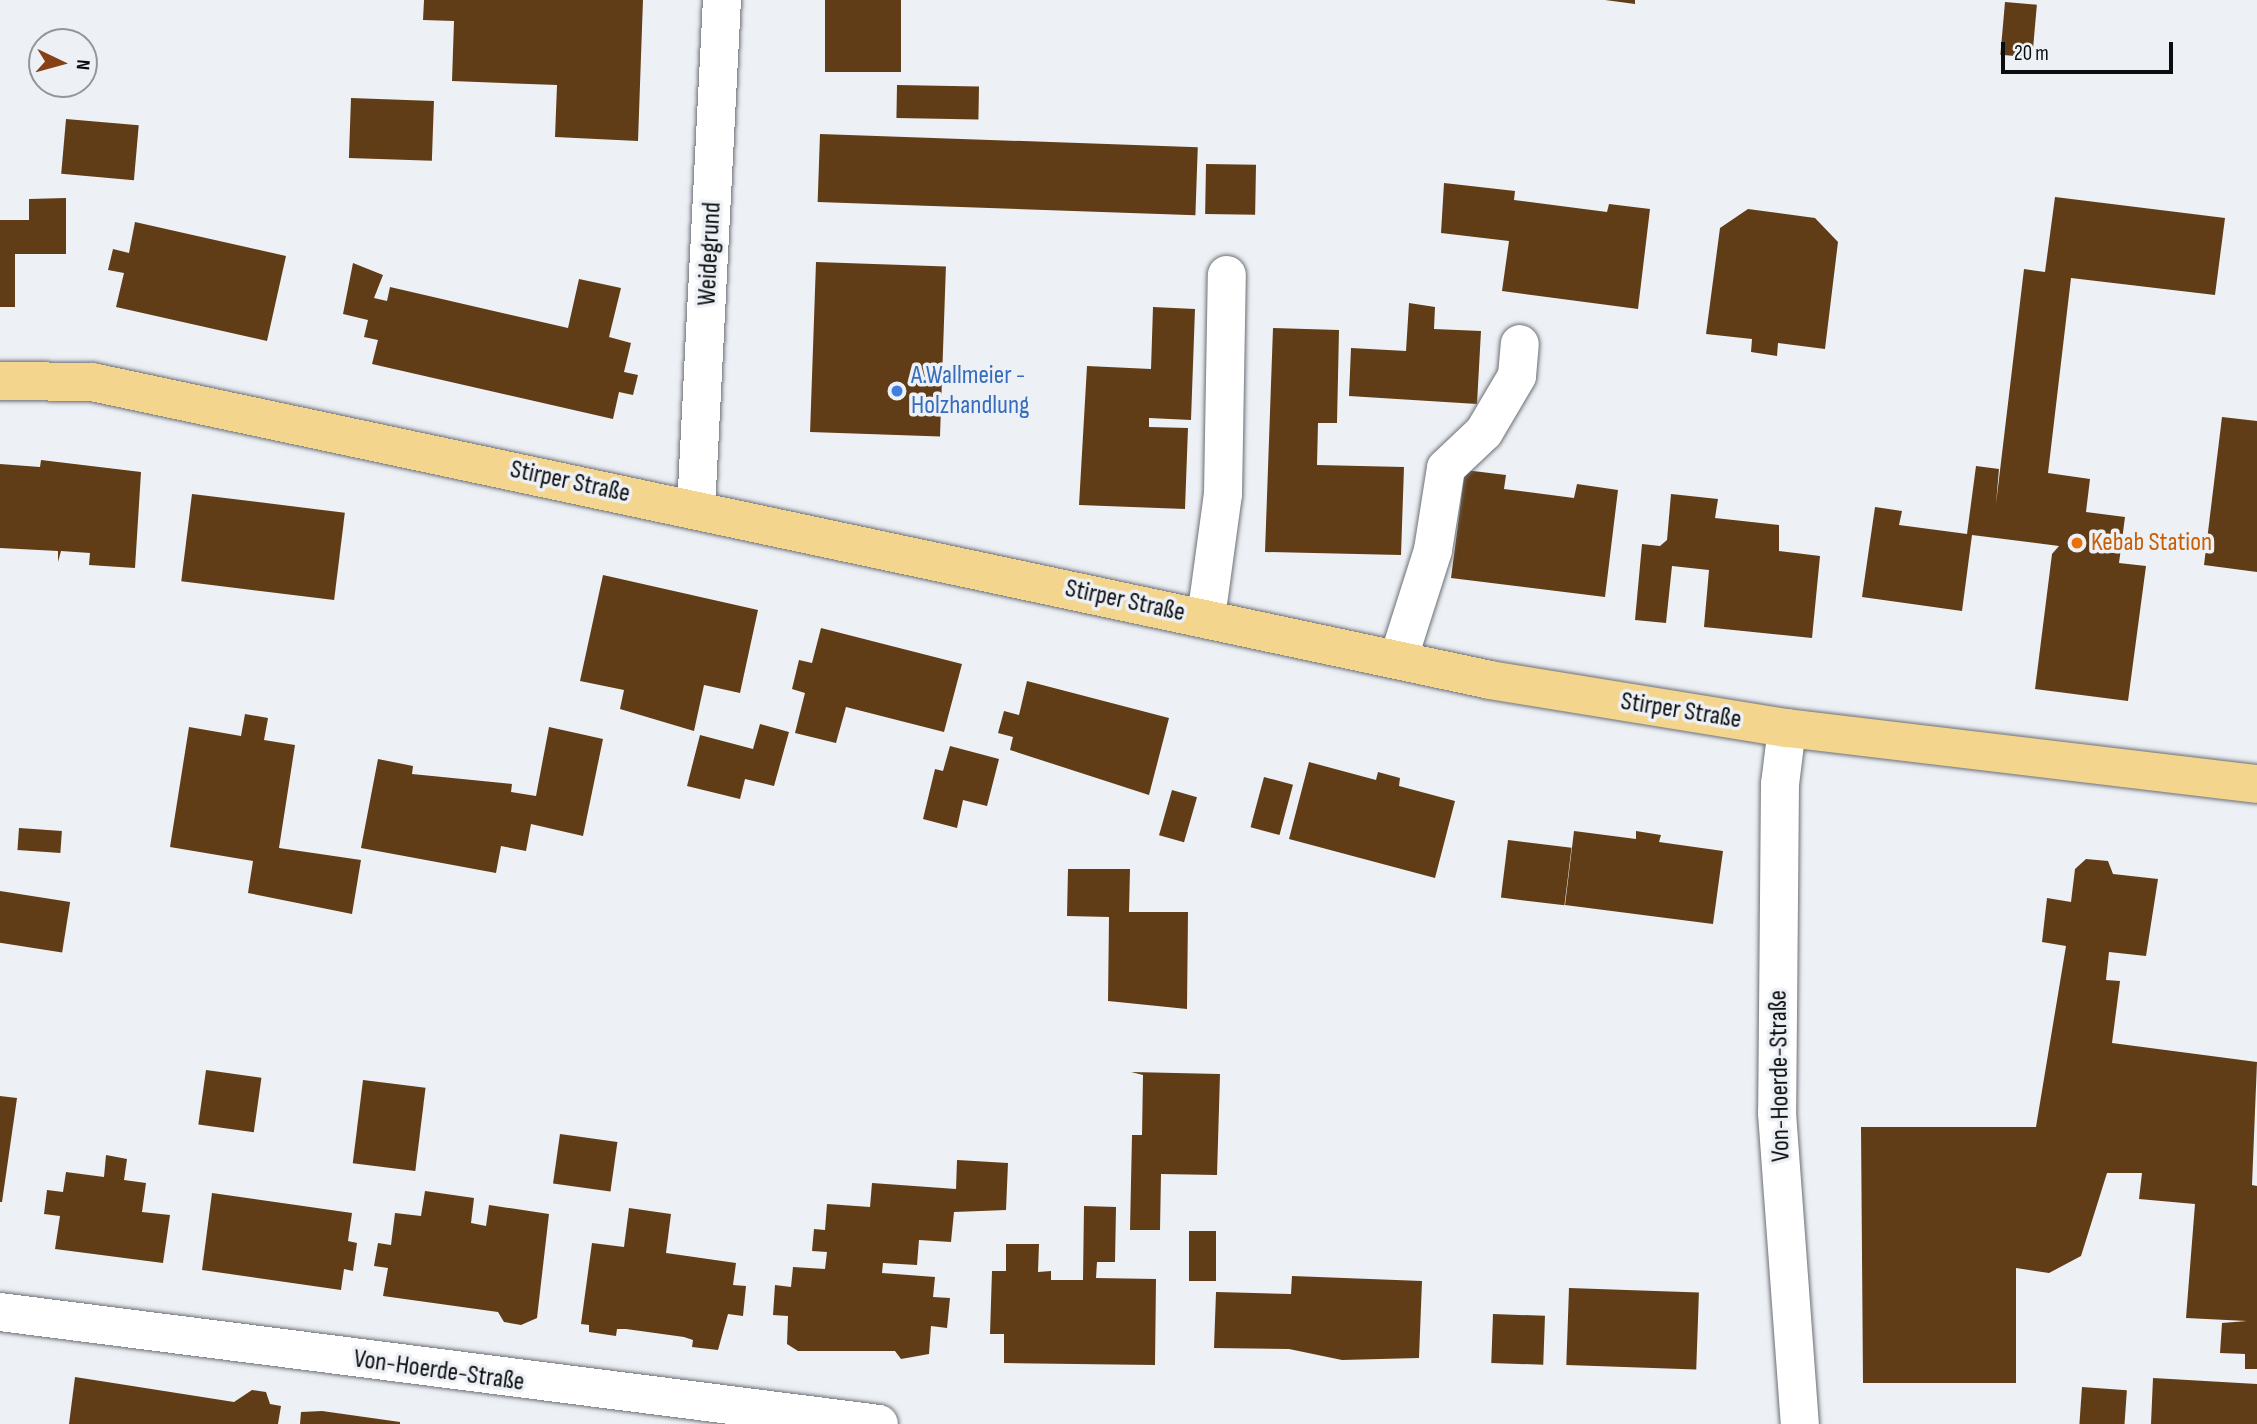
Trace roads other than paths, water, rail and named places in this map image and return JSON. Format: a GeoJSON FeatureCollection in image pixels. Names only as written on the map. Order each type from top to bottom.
{"type":"FeatureCollection","features":[{"type":"Feature","properties":{"kind":"main road","name":"Stirper Straße"},"geometry":{"type":"LineString","coordinates":[[0,381],[92,382],[1398,660],[1787,728],[2257,784]]}},
{"type":"Feature","properties":{"kind":"street","name":"Weidegrund"},"geometry":{"type":"LineString","coordinates":[[696,509],[722,0]]}},
{"type":"Feature","properties":{"kind":"street"},"geometry":{"type":"LineString","coordinates":[[1206,618],[1223,494],[1227,275]]}},
{"type":"Feature","properties":{"kind":"street"},"geometry":{"type":"LineString","coordinates":[[1398,660],[1433,550],[1446,468],[1484,432],[1517,376],[1520,344]]}},
{"type":"Feature","properties":{"kind":"street","name":"Von-Hoerde-Straße"},"geometry":{"type":"LineString","coordinates":[[1787,728],[1780,784],[1777,1113],[1800,1424]]}},
{"type":"Feature","properties":{"kind":"street","name":"Von-Hoerde-Straße"},"geometry":{"type":"LineString","coordinates":[[0,1312],[879,1424]]}},
{"type":"Feature","properties":{"kind":"place","name":"A.Wallmeier - Holzhandlung"},"geometry":{"type":"Point","coordinates":[897,391]}},
{"type":"Feature","properties":{"kind":"place","name":"Kebab Station"},"geometry":{"type":"Point","coordinates":[2077,543]}}]}
